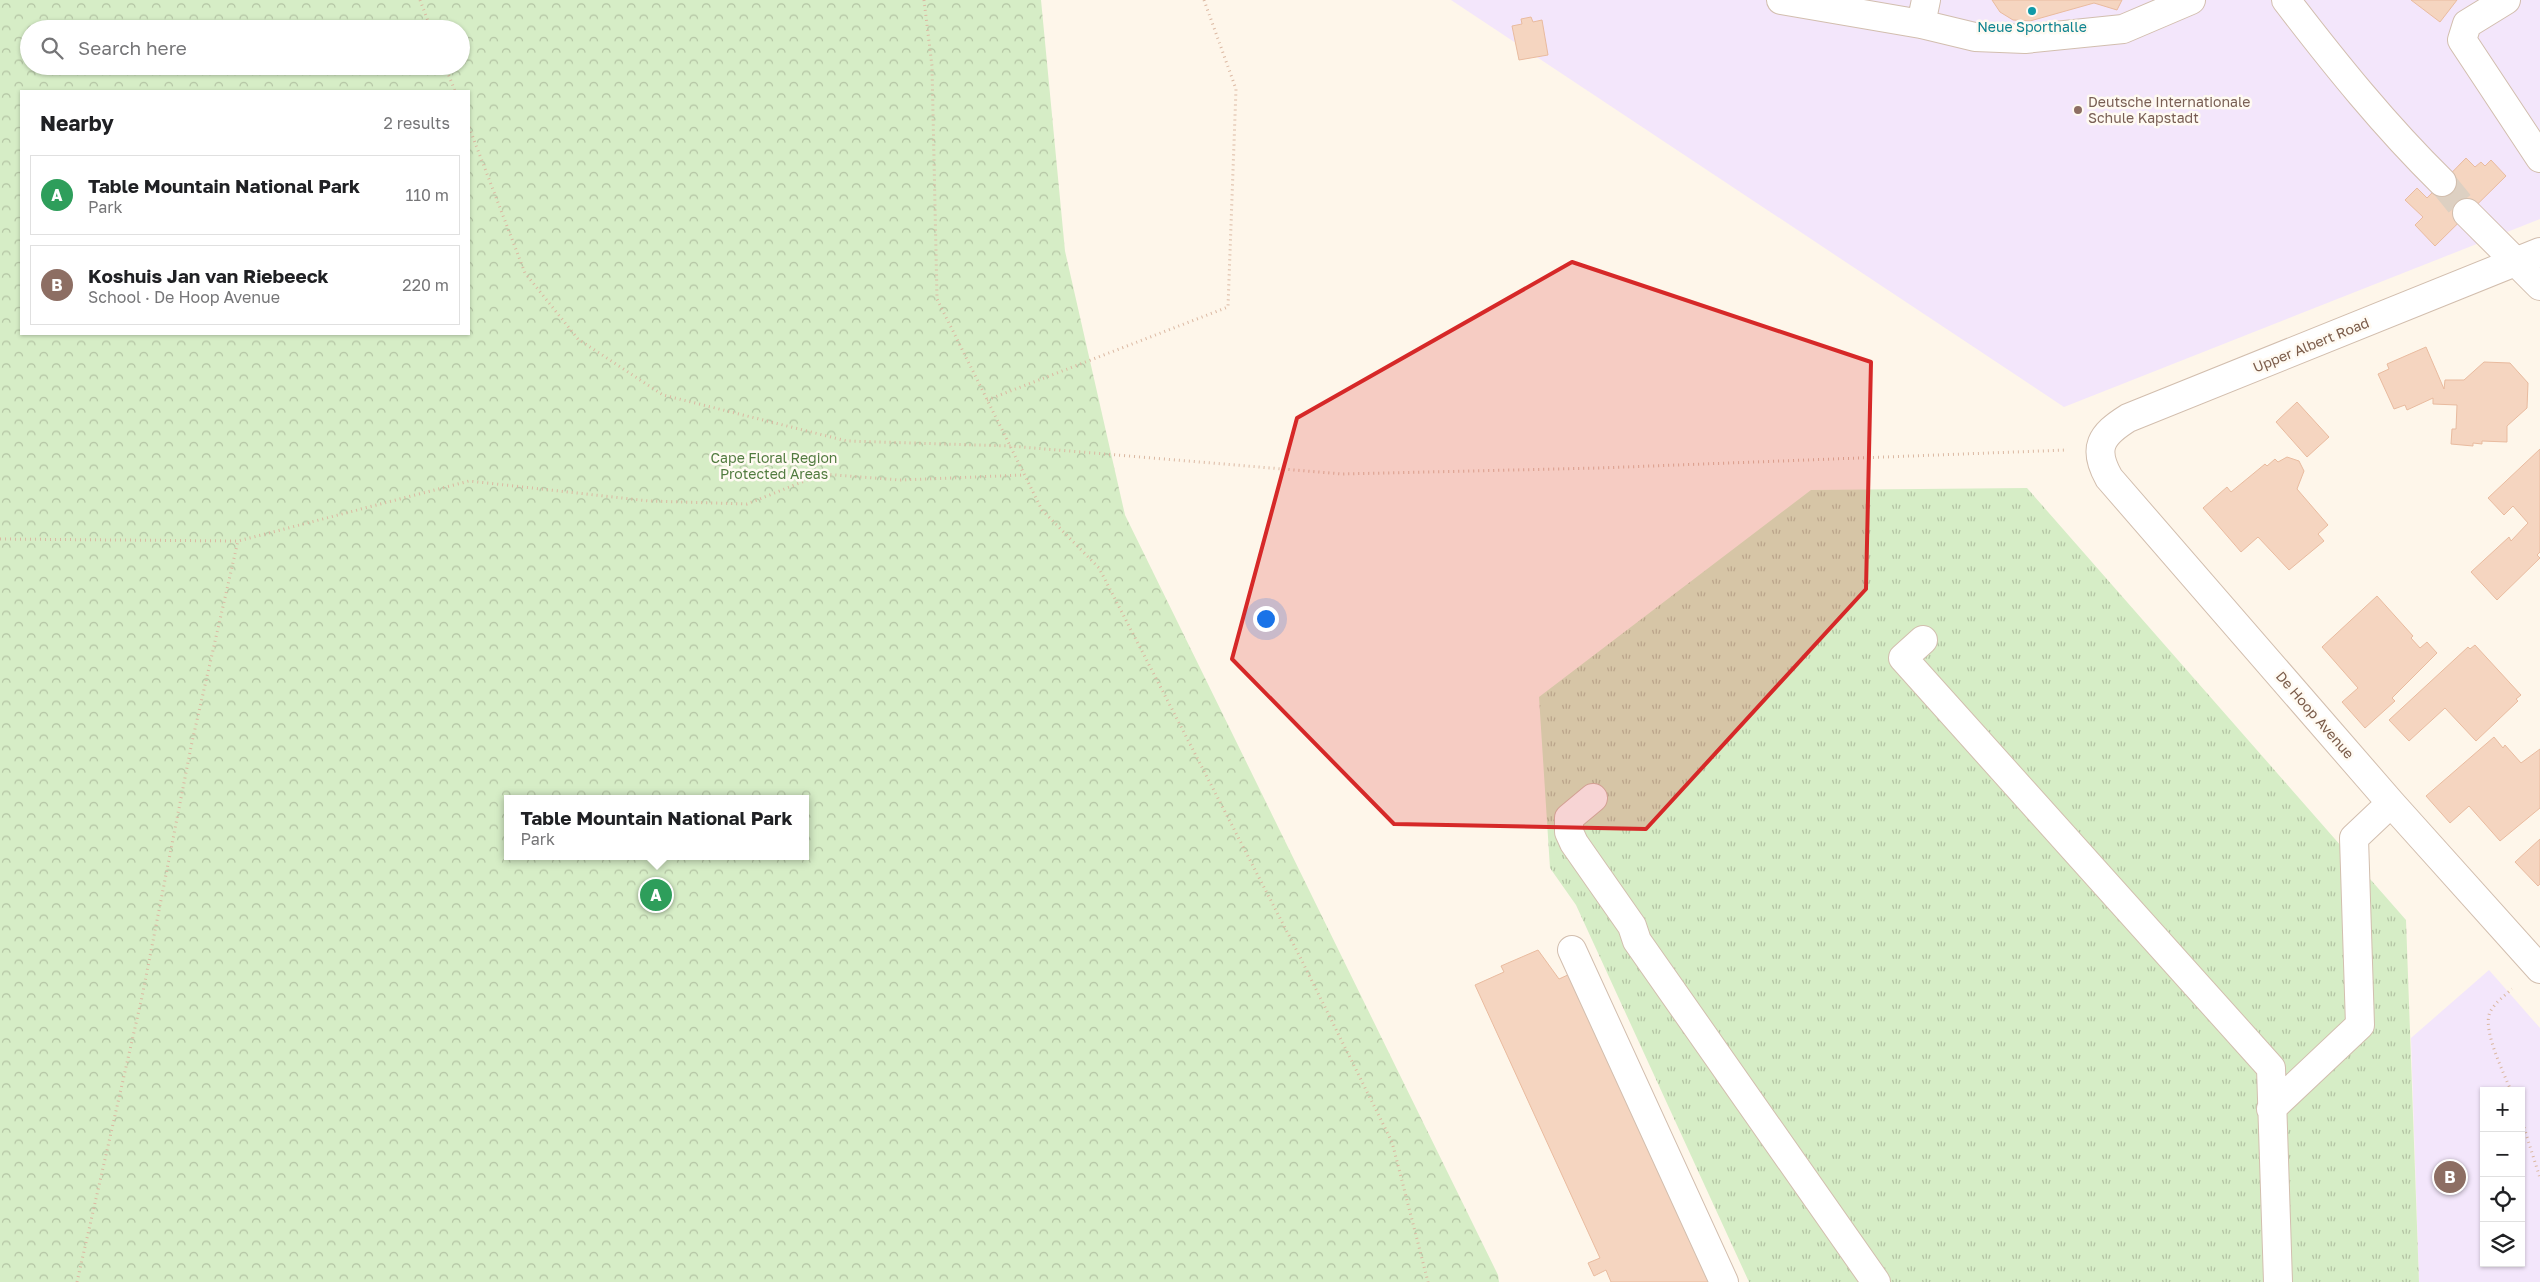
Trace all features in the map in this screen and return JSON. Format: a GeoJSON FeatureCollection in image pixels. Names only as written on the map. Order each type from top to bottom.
{"type":"FeatureCollection","features":[{"type":"Feature","properties":{"kind":"street"},"geometry":{"type":"LineString","coordinates":[[1781,0],[1923,12],[1975,37],[2026,39],[2123,29],[2191,0]]}},
{"type":"Feature","properties":{"kind":"street"},"geometry":{"type":"LineString","coordinates":[[2286,0],[2402,143],[2442,182]]}},
{"type":"Feature","properties":{"kind":"street"},"geometry":{"type":"LineString","coordinates":[[2506,0],[2467,24],[2462,40],[2540,158]]}},
{"type":"Feature","properties":{"kind":"street"},"geometry":{"type":"LineString","coordinates":[[2467,213],[2529,257],[2540,286]]}},
{"type":"Feature","properties":{"kind":"street","name":"Upper Albert Road"},"geometry":{"type":"LineString","coordinates":[[2100,455],[2100,444],[2105,436],[2128,418],[2529,257]]}},
{"type":"Feature","properties":{"kind":"street","name":"De Hoop Avenue"},"geometry":{"type":"LineString","coordinates":[[2100,455],[2102,466],[2109,478],[2390,803],[2540,969]]}},
{"type":"Feature","properties":{"kind":"street"},"geometry":{"type":"LineString","coordinates":[[1923,640],[1903,658],[2271,1068],[2278,1282]]}},
{"type":"Feature","properties":{"kind":"street"},"geometry":{"type":"LineString","coordinates":[[1593,798],[1569,818],[1569,832],[1574,843],[1632,926],[1637,941],[1876,1282]]}},
{"type":"Feature","properties":{"kind":"street"},"geometry":{"type":"LineString","coordinates":[[2271,1109],[2360,1025],[2354,838],[2390,803]]}},
{"type":"Feature","properties":{"kind":"street"},"geometry":{"type":"LineString","coordinates":[[1572,950],[1724,1282]]}},
{"type":"Feature","properties":{"kind":"path"},"geometry":{"type":"LineString","coordinates":[[420,0],[428,20]]}},
{"type":"Feature","properties":{"kind":"path"},"geometry":{"type":"LineString","coordinates":[[924,0],[932,66],[937,299],[1042,510],[1100,568],[1324,1005],[1392,1142],[1428,1282]]}},
{"type":"Feature","properties":{"kind":"path"},"geometry":{"type":"LineString","coordinates":[[987,400],[1228,307],[1236,89],[1204,0]]}},
{"type":"Feature","properties":{"kind":"path"},"geometry":{"type":"LineString","coordinates":[[449,75],[455,90]]}},
{"type":"Feature","properties":{"kind":"path"},"geometry":{"type":"LineString","coordinates":[[470,130],[525,273],[578,339],[663,395],[847,441],[1010,446],[1342,474],[1599,468],[2070,450],[2100,455]]}},
{"type":"Feature","properties":{"kind":"path"},"geometry":{"type":"LineString","coordinates":[[0,539],[238,541],[469,481],[649,501],[747,504],[822,474],[900,480],[1024,475]]}},
{"type":"Feature","properties":{"kind":"path"},"geometry":{"type":"LineString","coordinates":[[76,1282],[142,997],[192,742],[238,541]]}},
{"type":"Feature","properties":{"kind":"path"},"geometry":{"type":"LineString","coordinates":[[2509,1087],[2489,1033],[2488,1023],[2490,1013],[2496,1004],[2517,984]]}},
{"type":"Feature","properties":{"kind":"path"},"geometry":{"type":"LineString","coordinates":[[2525,1131],[2540,1178]]}},
{"type":"Feature","properties":{"kind":"highlighted area"},"geometry":{"type":"Polygon","coordinates":[[[1572,262],[1871,362],[1866,589],[1646,829],[1394,824],[1232,659],[1297,418],[1572,262]]]}},
{"type":"Feature","properties":{"kind":"shaded area","name":"Deutsche Internationale Schule Kapstadt"},"geometry":{"type":"Polygon","coordinates":[[[1451,0],[2540,0],[2540,219],[2064,407],[1451,0]]]}},
{"type":"Feature","properties":{"kind":"shaded area"},"geometry":{"type":"Polygon","coordinates":[[[2489,970],[2540,1028],[2540,1282],[2419,1282],[2411,1038],[2489,970]]]}},
{"type":"Feature","properties":{"kind":"green space","name":"Cape Floral Region Protected Areas"},"geometry":{"type":"Polygon","coordinates":[[[0,0],[1041,0],[1065,251],[1125,515],[1498,1275],[1499,1282],[0,1282],[0,0]]]}},
{"type":"Feature","properties":{"kind":"green space"},"geometry":{"type":"Polygon","coordinates":[[[2027,488],[2406,920],[2419,1282],[1749,1282],[1576,905],[1550,868],[1539,697],[1811,490],[2027,488]]]}},
{"type":"Feature","properties":{"kind":"building","name":"Neue Sporthalle"},"geometry":{"type":"Polygon","coordinates":[[[1992,0],[2122,0],[2117,10],[2094,3],[2030,21],[2013,20],[2000,12],[1992,0]]]}},
{"type":"Feature","properties":{"kind":"building"},"geometry":{"type":"Polygon","coordinates":[[[2411,0],[2457,0],[2440,22],[2411,0]]]}},
{"type":"Feature","properties":{"kind":"building"},"geometry":{"type":"Polygon","coordinates":[[[1531,17],[1533,22],[1542,20],[1548,55],[1519,60],[1512,26],[1522,24],[1521,19],[1531,17]]]}},
{"type":"Feature","properties":{"kind":"building"},"geometry":{"type":"Polygon","coordinates":[[[2466,158],[2475,167],[2481,162],[2485,166],[2491,160],[2506,176],[2435,246],[2415,225],[2423,217],[2405,200],[2417,188],[2427,198],[2466,158]]]}},
{"type":"Feature","properties":{"kind":"building"},"geometry":{"type":"Polygon","coordinates":[[[2426,347],[2444,389],[2445,380],[2464,380],[2484,362],[2510,363],[2528,383],[2527,408],[2507,426],[2507,442],[2482,441],[2482,444],[2473,443],[2473,446],[2451,444],[2452,429],[2456,429],[2457,405],[2433,404],[2433,398],[2407,410],[2405,405],[2394,409],[2378,374],[2389,369],[2387,364],[2426,347]]]}},
{"type":"Feature","properties":{"kind":"building"},"geometry":{"type":"Polygon","coordinates":[[[2297,402],[2329,437],[2307,457],[2276,422],[2297,402]]]}},
{"type":"Feature","properties":{"kind":"building"},"geometry":{"type":"Polygon","coordinates":[[[2540,449],[2540,552],[2537,555],[2540,558],[2497,600],[2471,572],[2509,537],[2511,541],[2528,523],[2513,506],[2504,515],[2488,498],[2540,449]]]}},
{"type":"Feature","properties":{"kind":"building"},"geometry":{"type":"Polygon","coordinates":[[[2287,457],[2299,461],[2304,471],[2297,489],[2328,525],[2318,534],[2324,541],[2289,570],[2258,537],[2241,552],[2203,508],[2227,487],[2231,492],[2265,464],[2267,466],[2275,459],[2278,462],[2287,457]]]}},
{"type":"Feature","properties":{"kind":"building"},"geometry":{"type":"Polygon","coordinates":[[[2377,596],[2413,636],[2411,638],[2420,648],[2427,642],[2437,653],[2392,698],[2395,701],[2365,728],[2342,702],[2358,688],[2322,647],[2377,596]]]}},
{"type":"Feature","properties":{"kind":"building"},"geometry":{"type":"Polygon","coordinates":[[[2475,645],[2521,695],[2516,699],[2518,701],[2476,741],[2445,708],[2409,741],[2389,720],[2468,647],[2470,649],[2475,645]]]}},
{"type":"Feature","properties":{"kind":"building"},"geometry":{"type":"Polygon","coordinates":[[[2494,737],[2503,748],[2505,745],[2521,763],[2540,749],[2540,808],[2500,841],[2469,806],[2450,823],[2426,796],[2494,737]]]}},
{"type":"Feature","properties":{"kind":"building"},"geometry":{"type":"Polygon","coordinates":[[[2540,839],[2540,884],[2538,886],[2515,862],[2540,839]]]}},
{"type":"Feature","properties":{"kind":"building"},"geometry":{"type":"Polygon","coordinates":[[[1538,950],[1559,979],[1570,974],[1711,1282],[1611,1282],[1606,1270],[1594,1276],[1588,1263],[1600,1258],[1475,985],[1504,972],[1501,966],[1538,950]]]}},
{"type":"Feature","properties":{"kind":"tunnel"},"geometry":{"type":"LineString","coordinates":[[2442,182],[2467,213]]}},
{"type":"Feature","properties":{"kind":"place","name":"Neue Sporthalle"},"geometry":{"type":"Point","coordinates":[2032,11]}},
{"type":"Feature","properties":{"kind":"place","name":"Deutsche Internationale Schule Kapstadt"},"geometry":{"type":"Point","coordinates":[2078,110]}},
{"type":"Feature","properties":{"kind":"place","name":"Table Mountain National Park"},"geometry":{"type":"Point","coordinates":[656,895]}},
{"type":"Feature","properties":{"kind":"place","name":"Koshuis Jan van Riebeeck"},"geometry":{"type":"Point","coordinates":[2450,1177]}}]}
